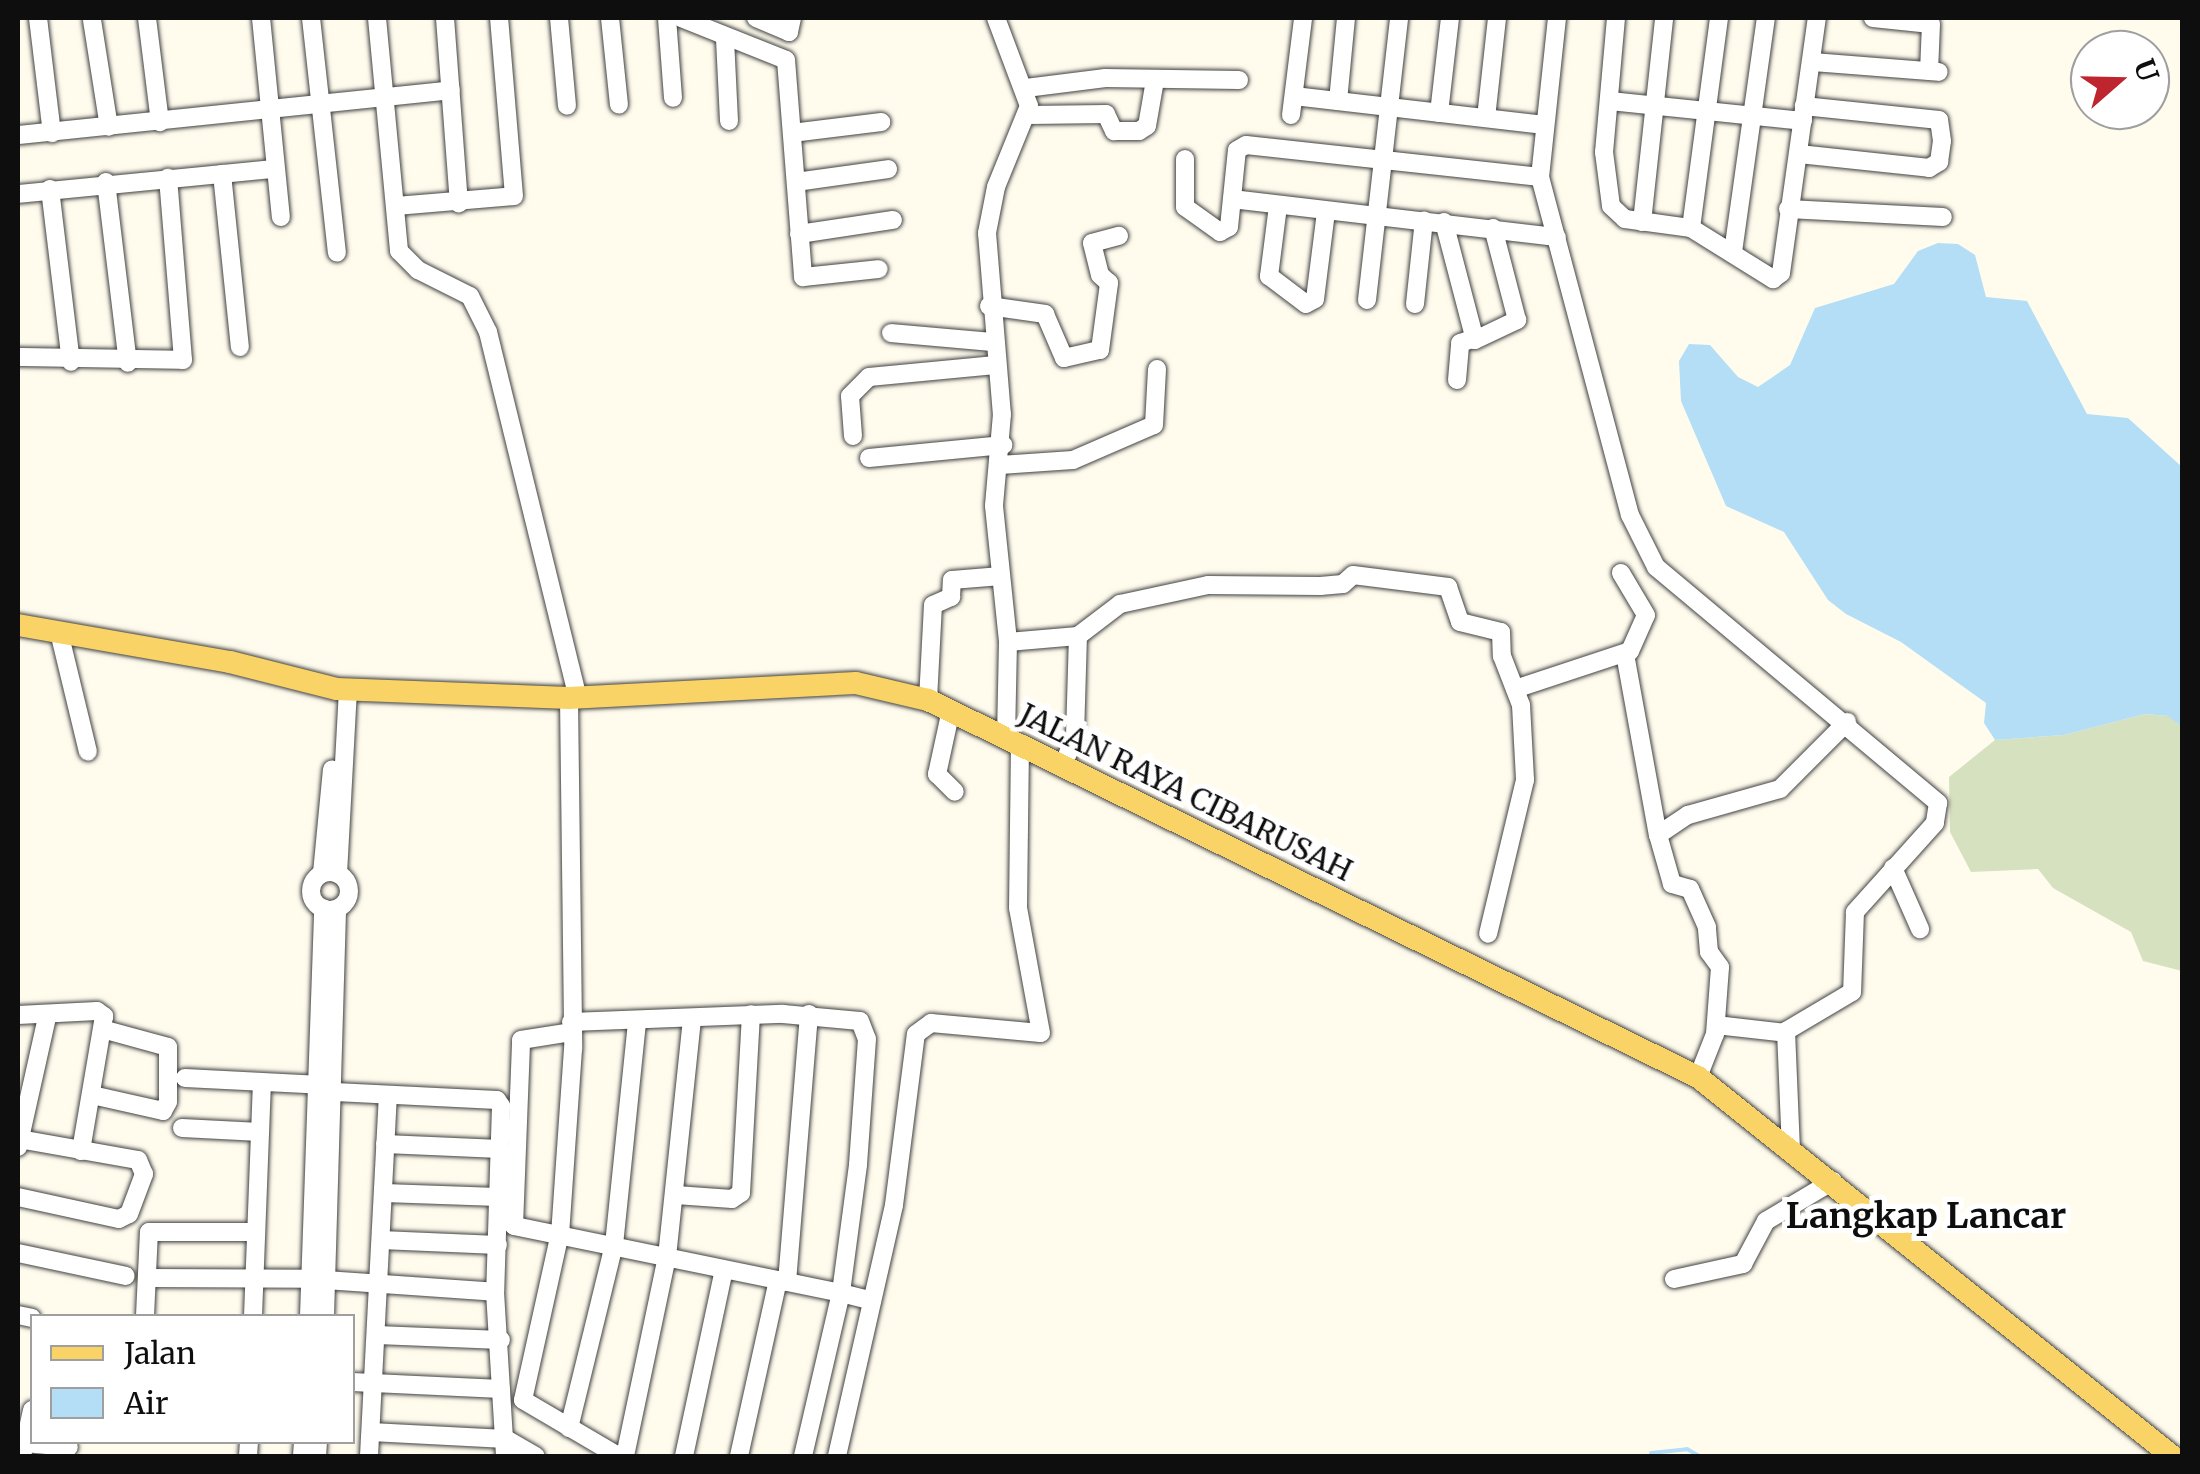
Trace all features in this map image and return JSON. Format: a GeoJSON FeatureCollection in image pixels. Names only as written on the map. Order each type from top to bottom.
{"type":"FeatureCollection","features":[{"type":"Feature","properties":{"kind":"main road","name":"JALAN RAYA CIBARUSAH"},"geometry":{"type":"LineString","coordinates":[[18,624],[230,662],[343,689],[573,698],[856,683],[928,700],[1064,762],[1698,1077],[1833,1181],[2172,1456]]}},
{"type":"Feature","properties":{"kind":"street"},"geometry":{"type":"LineString","coordinates":[[38,18],[52,132]]}},
{"type":"Feature","properties":{"kind":"street"},"geometry":{"type":"LineString","coordinates":[[147,18],[160,122]]}},
{"type":"Feature","properties":{"kind":"street"},"geometry":{"type":"LineString","coordinates":[[261,18],[280,217]]}},
{"type":"Feature","properties":{"kind":"street"},"geometry":{"type":"LineString","coordinates":[[310,18],[337,253]]}},
{"type":"Feature","properties":{"kind":"street"},"geometry":{"type":"LineString","coordinates":[[377,18],[405,260],[470,296],[488,332],[573,698],[571,1027],[560,1234],[523,1400],[622,1456],[667,1257],[692,1018]]}},
{"type":"Feature","properties":{"kind":"street"},"geometry":{"type":"LineString","coordinates":[[445,18],[459,202]]}},
{"type":"Feature","properties":{"kind":"street"},"geometry":{"type":"LineString","coordinates":[[396,206],[505,200],[516,189],[498,18]]}},
{"type":"Feature","properties":{"kind":"street"},"geometry":{"type":"LineString","coordinates":[[560,18],[567,106]]}},
{"type":"Feature","properties":{"kind":"street"},"geometry":{"type":"LineString","coordinates":[[610,18],[619,106]]}},
{"type":"Feature","properties":{"kind":"street"},"geometry":{"type":"LineString","coordinates":[[667,18],[673,98]]}},
{"type":"Feature","properties":{"kind":"street"},"geometry":{"type":"LineString","coordinates":[[682,18],[725,39],[786,60],[803,278],[879,268]]}},
{"type":"Feature","properties":{"kind":"street"},"geometry":{"type":"LineString","coordinates":[[756,18],[789,32],[792,18]]}},
{"type":"Feature","properties":{"kind":"street"},"geometry":{"type":"LineString","coordinates":[[837,1456],[894,1204],[916,1034],[931,1024],[1041,1033],[1018,908],[1008,642],[994,506],[1003,445],[989,306],[989,212],[1029,114],[1026,88],[996,18]]}},
{"type":"Feature","properties":{"kind":"street"},"geometry":{"type":"LineString","coordinates":[[1303,18],[1292,106],[1338,101],[1544,124]]}},
{"type":"Feature","properties":{"kind":"street"},"geometry":{"type":"LineString","coordinates":[[1338,101],[1346,18]]}},
{"type":"Feature","properties":{"kind":"street"},"geometry":{"type":"LineString","coordinates":[[1367,300],[1400,18]]}},
{"type":"Feature","properties":{"kind":"street"},"geometry":{"type":"LineString","coordinates":[[1440,113],[1450,18]]}},
{"type":"Feature","properties":{"kind":"street"},"geometry":{"type":"LineString","coordinates":[[1486,118],[1497,18]]}},
{"type":"Feature","properties":{"kind":"street"},"geometry":{"type":"LineString","coordinates":[[1557,18],[1540,177],[1615,469],[1656,567],[1847,722],[1938,803],[1935,823],[1852,921],[1852,992],[1791,1023],[1786,1033],[1791,1151]]}},
{"type":"Feature","properties":{"kind":"street"},"geometry":{"type":"LineString","coordinates":[[1616,18],[1604,152],[1611,206],[1642,222],[1691,228],[1777,279],[1817,18]]}},
{"type":"Feature","properties":{"kind":"street"},"geometry":{"type":"LineString","coordinates":[[1642,222],[1664,18]]}},
{"type":"Feature","properties":{"kind":"street"},"geometry":{"type":"LineString","coordinates":[[1691,228],[1719,18]]}},
{"type":"Feature","properties":{"kind":"street"},"geometry":{"type":"LineString","coordinates":[[1734,252],[1766,18]]}},
{"type":"Feature","properties":{"kind":"street"},"geometry":{"type":"LineString","coordinates":[[1813,62],[1934,72],[1932,28],[1913,19],[1873,18]]}},
{"type":"Feature","properties":{"kind":"street"},"geometry":{"type":"LineString","coordinates":[[92,20],[109,126]]}},
{"type":"Feature","properties":{"kind":"street"},"geometry":{"type":"LineString","coordinates":[[725,39],[730,122]]}},
{"type":"Feature","properties":{"kind":"street"},"geometry":{"type":"LineString","coordinates":[[1026,88],[1105,78],[1238,80]]}},
{"type":"Feature","properties":{"kind":"street"},"geometry":{"type":"LineString","coordinates":[[1029,114],[1106,114],[1114,131],[1139,130],[1146,126],[1155,80]]}},
{"type":"Feature","properties":{"kind":"street"},"geometry":{"type":"LineString","coordinates":[[18,135],[321,107],[451,90]]}},
{"type":"Feature","properties":{"kind":"street"},"geometry":{"type":"LineString","coordinates":[[1610,101],[1753,116],[1804,114],[1939,120],[1940,162],[1929,168],[1799,154]]}},
{"type":"Feature","properties":{"kind":"street"},"geometry":{"type":"LineString","coordinates":[[792,133],[881,122]]}},
{"type":"Feature","properties":{"kind":"street"},"geometry":{"type":"LineString","coordinates":[[1185,159],[1184,199],[1193,217],[1220,232],[1228,227],[1237,150],[1246,145],[1540,177]]}},
{"type":"Feature","properties":{"kind":"street"},"geometry":{"type":"LineString","coordinates":[[18,194],[106,182],[273,169]]}},
{"type":"Feature","properties":{"kind":"street"},"geometry":{"type":"LineString","coordinates":[[796,182],[888,169]]}},
{"type":"Feature","properties":{"kind":"street"},"geometry":{"type":"LineString","coordinates":[[222,174],[240,347]]}},
{"type":"Feature","properties":{"kind":"street"},"geometry":{"type":"LineString","coordinates":[[18,357],[128,364],[182,360],[168,178]]}},
{"type":"Feature","properties":{"kind":"street"},"geometry":{"type":"LineString","coordinates":[[106,182],[128,364]]}},
{"type":"Feature","properties":{"kind":"street"},"geometry":{"type":"LineString","coordinates":[[50,189],[70,362]]}},
{"type":"Feature","properties":{"kind":"street"},"geometry":{"type":"LineString","coordinates":[[1232,200],[1557,237]]}},
{"type":"Feature","properties":{"kind":"street"},"geometry":{"type":"LineString","coordinates":[[1278,206],[1269,276],[1306,304],[1314,299],[1326,212]]}},
{"type":"Feature","properties":{"kind":"street"},"geometry":{"type":"LineString","coordinates":[[1788,209],[1942,218]]}},
{"type":"Feature","properties":{"kind":"street"},"geometry":{"type":"LineString","coordinates":[[799,234],[893,220]]}},
{"type":"Feature","properties":{"kind":"street"},"geometry":{"type":"LineString","coordinates":[[1415,304],[1424,220]]}},
{"type":"Feature","properties":{"kind":"street"},"geometry":{"type":"LineString","coordinates":[[1444,222],[1472,339]]}},
{"type":"Feature","properties":{"kind":"street"},"geometry":{"type":"LineString","coordinates":[[1457,380],[1460,343],[1517,320],[1493,228]]}},
{"type":"Feature","properties":{"kind":"street"},"geometry":{"type":"LineString","coordinates":[[989,306],[1046,314],[1064,358],[1098,351],[1110,307],[1109,283],[1100,275],[1092,243],[1118,236]]}},
{"type":"Feature","properties":{"kind":"street"},"geometry":{"type":"LineString","coordinates":[[891,333],[992,342]]}},
{"type":"Feature","properties":{"kind":"street"},"geometry":{"type":"LineString","coordinates":[[853,436],[850,396],[869,377],[996,365]]}},
{"type":"Feature","properties":{"kind":"street"},"geometry":{"type":"LineString","coordinates":[[1000,465],[1059,464],[1104,451],[1117,436],[1154,425],[1157,369]]}},
{"type":"Feature","properties":{"kind":"street"},"geometry":{"type":"LineString","coordinates":[[870,458],[1003,445]]}},
{"type":"Feature","properties":{"kind":"street"},"geometry":{"type":"LineString","coordinates":[[1620,572],[1646,615],[1624,654],[1658,835],[1672,884],[1690,889],[1707,927],[1709,952],[1720,967],[1716,1025],[1698,1077]]}},
{"type":"Feature","properties":{"kind":"street"},"geometry":{"type":"LineString","coordinates":[[928,700],[933,605],[951,597],[952,580],[1001,576]]}},
{"type":"Feature","properties":{"kind":"street"},"geometry":{"type":"LineString","coordinates":[[1008,642],[1078,636],[1120,604],[1177,590],[1372,577],[1448,587],[1460,622],[1501,632],[1515,689],[1527,769],[1488,934]]}},
{"type":"Feature","properties":{"kind":"street"},"geometry":{"type":"LineString","coordinates":[[59,632],[88,752]]}},
{"type":"Feature","properties":{"kind":"street"},"geometry":{"type":"LineString","coordinates":[[1064,762],[1075,736],[1078,636]]}},
{"type":"Feature","properties":{"kind":"street"},"geometry":{"type":"LineString","coordinates":[[1515,689],[1624,654]]}},
{"type":"Feature","properties":{"kind":"street"},"geometry":{"type":"LineString","coordinates":[[330,908],[311,890],[330,874],[343,689]]}},
{"type":"Feature","properties":{"kind":"street"},"geometry":{"type":"LineString","coordinates":[[951,710],[936,774],[956,792]]}},
{"type":"Feature","properties":{"kind":"street"},"geometry":{"type":"LineString","coordinates":[[1658,835],[1688,815],[1780,788],[1847,722]]}},
{"type":"Feature","properties":{"kind":"street"},"geometry":{"type":"LineString","coordinates":[[1893,868],[1920,929]]}},
{"type":"Feature","properties":{"kind":"street"},"geometry":{"type":"LineString","coordinates":[[310,1314],[319,1280],[328,1088],[330,908],[348,887],[330,874]]}},
{"type":"Feature","properties":{"kind":"street"},"geometry":{"type":"LineString","coordinates":[[18,1014],[47,1017],[97,1010],[106,1030],[81,1151]]}},
{"type":"Feature","properties":{"kind":"street"},"geometry":{"type":"LineString","coordinates":[[804,1456],[841,1293],[867,1039],[860,1021],[809,1014],[750,1014],[571,1027],[520,1040],[512,1222],[614,1246],[841,1293],[872,1301]]}},
{"type":"Feature","properties":{"kind":"street"},"geometry":{"type":"LineString","coordinates":[[676,1195],[732,1199],[742,1192],[750,1014]]}},
{"type":"Feature","properties":{"kind":"street"},"geometry":{"type":"LineString","coordinates":[[739,1456],[782,1281],[809,1014]]}},
{"type":"Feature","properties":{"kind":"street"},"geometry":{"type":"LineString","coordinates":[[18,1197],[125,1218],[144,1166],[81,1151],[18,1143],[47,1017]]}},
{"type":"Feature","properties":{"kind":"street"},"geometry":{"type":"LineString","coordinates":[[569,1428],[614,1246],[637,1022]]}},
{"type":"Feature","properties":{"kind":"street"},"geometry":{"type":"LineString","coordinates":[[1716,1025],[1786,1033]]}},
{"type":"Feature","properties":{"kind":"street"},"geometry":{"type":"LineString","coordinates":[[92,1095],[163,1111],[168,1102],[168,1048],[106,1030]]}},
{"type":"Feature","properties":{"kind":"street"},"geometry":{"type":"LineString","coordinates":[[185,1078],[388,1096],[497,1100],[500,1149],[495,1292],[502,1340],[505,1448]]}},
{"type":"Feature","properties":{"kind":"street"},"geometry":{"type":"LineString","coordinates":[[253,1314],[262,1082]]}},
{"type":"Feature","properties":{"kind":"street"},"geometry":{"type":"LineString","coordinates":[[369,1456],[388,1096]]}},
{"type":"Feature","properties":{"kind":"street"},"geometry":{"type":"LineString","coordinates":[[182,1128],[260,1132]]}},
{"type":"Feature","properties":{"kind":"street"},"geometry":{"type":"LineString","coordinates":[[385,1144],[500,1149]]}},
{"type":"Feature","properties":{"kind":"street"},"geometry":{"type":"LineString","coordinates":[[1674,1280],[1743,1264],[1766,1222],[1833,1181]]}},
{"type":"Feature","properties":{"kind":"street"},"geometry":{"type":"LineString","coordinates":[[384,1193],[498,1197]]}},
{"type":"Feature","properties":{"kind":"street"},"geometry":{"type":"LineString","coordinates":[[144,1314],[153,1230],[255,1232]]}},
{"type":"Feature","properties":{"kind":"street"},"geometry":{"type":"LineString","coordinates":[[381,1240],[498,1245]]}},
{"type":"Feature","properties":{"kind":"street"},"geometry":{"type":"LineString","coordinates":[[18,1254],[126,1276]]}},
{"type":"Feature","properties":{"kind":"street"},"geometry":{"type":"LineString","coordinates":[[684,1456],[724,1270]]}},
{"type":"Feature","properties":{"kind":"street"},"geometry":{"type":"LineString","coordinates":[[147,1278],[319,1280],[495,1292]]}},
{"type":"Feature","properties":{"kind":"street"},"geometry":{"type":"LineString","coordinates":[[319,1280],[325,1314]]}},
{"type":"Feature","properties":{"kind":"street"},"geometry":{"type":"LineString","coordinates":[[377,1334],[502,1340]]}},
{"type":"Feature","properties":{"kind":"street"},"geometry":{"type":"LineString","coordinates":[[355,1382],[501,1389]]}},
{"type":"Feature","properties":{"kind":"street"},"geometry":{"type":"LineString","coordinates":[[30,1420],[24,1450],[70,1448]]}},
{"type":"Feature","properties":{"kind":"street"},"geometry":{"type":"LineString","coordinates":[[372,1432],[505,1448],[536,1456]]}},
{"type":"Feature","properties":{"kind":"green space"},"geometry":{"type":"Polygon","coordinates":[[[2145,714],[2169,716],[2182,727],[2182,971],[2143,961],[2131,932],[2053,888],[2038,869],[1971,872],[1950,832],[1949,777],[1995,740],[2064,735],[2145,714]]]}},
{"type":"Feature","properties":{"kind":"water"},"geometry":{"type":"Polygon","coordinates":[[[1938,243],[1958,244],[1975,255],[1986,297],[2027,301],[2087,414],[2128,418],[2182,467],[2182,727],[2168,716],[2145,714],[2064,735],[1995,740],[1984,723],[1986,703],[1901,642],[1846,614],[1828,600],[1784,532],[1726,506],[1681,401],[1679,361],[1689,344],[1710,345],[1738,377],[1758,387],[1790,365],[1815,308],[1894,284],[1918,251],[1938,243]]]}},
{"type":"Feature","properties":{"kind":"waterway"},"geometry":{"type":"LineString","coordinates":[[1651,1453],[1687,1449],[1699,1456]]}},
{"type":"Feature","properties":{"kind":"district","name":"Langkap Lancar"},"geometry":{"type":"Point","coordinates":[1926,1216]}}]}
